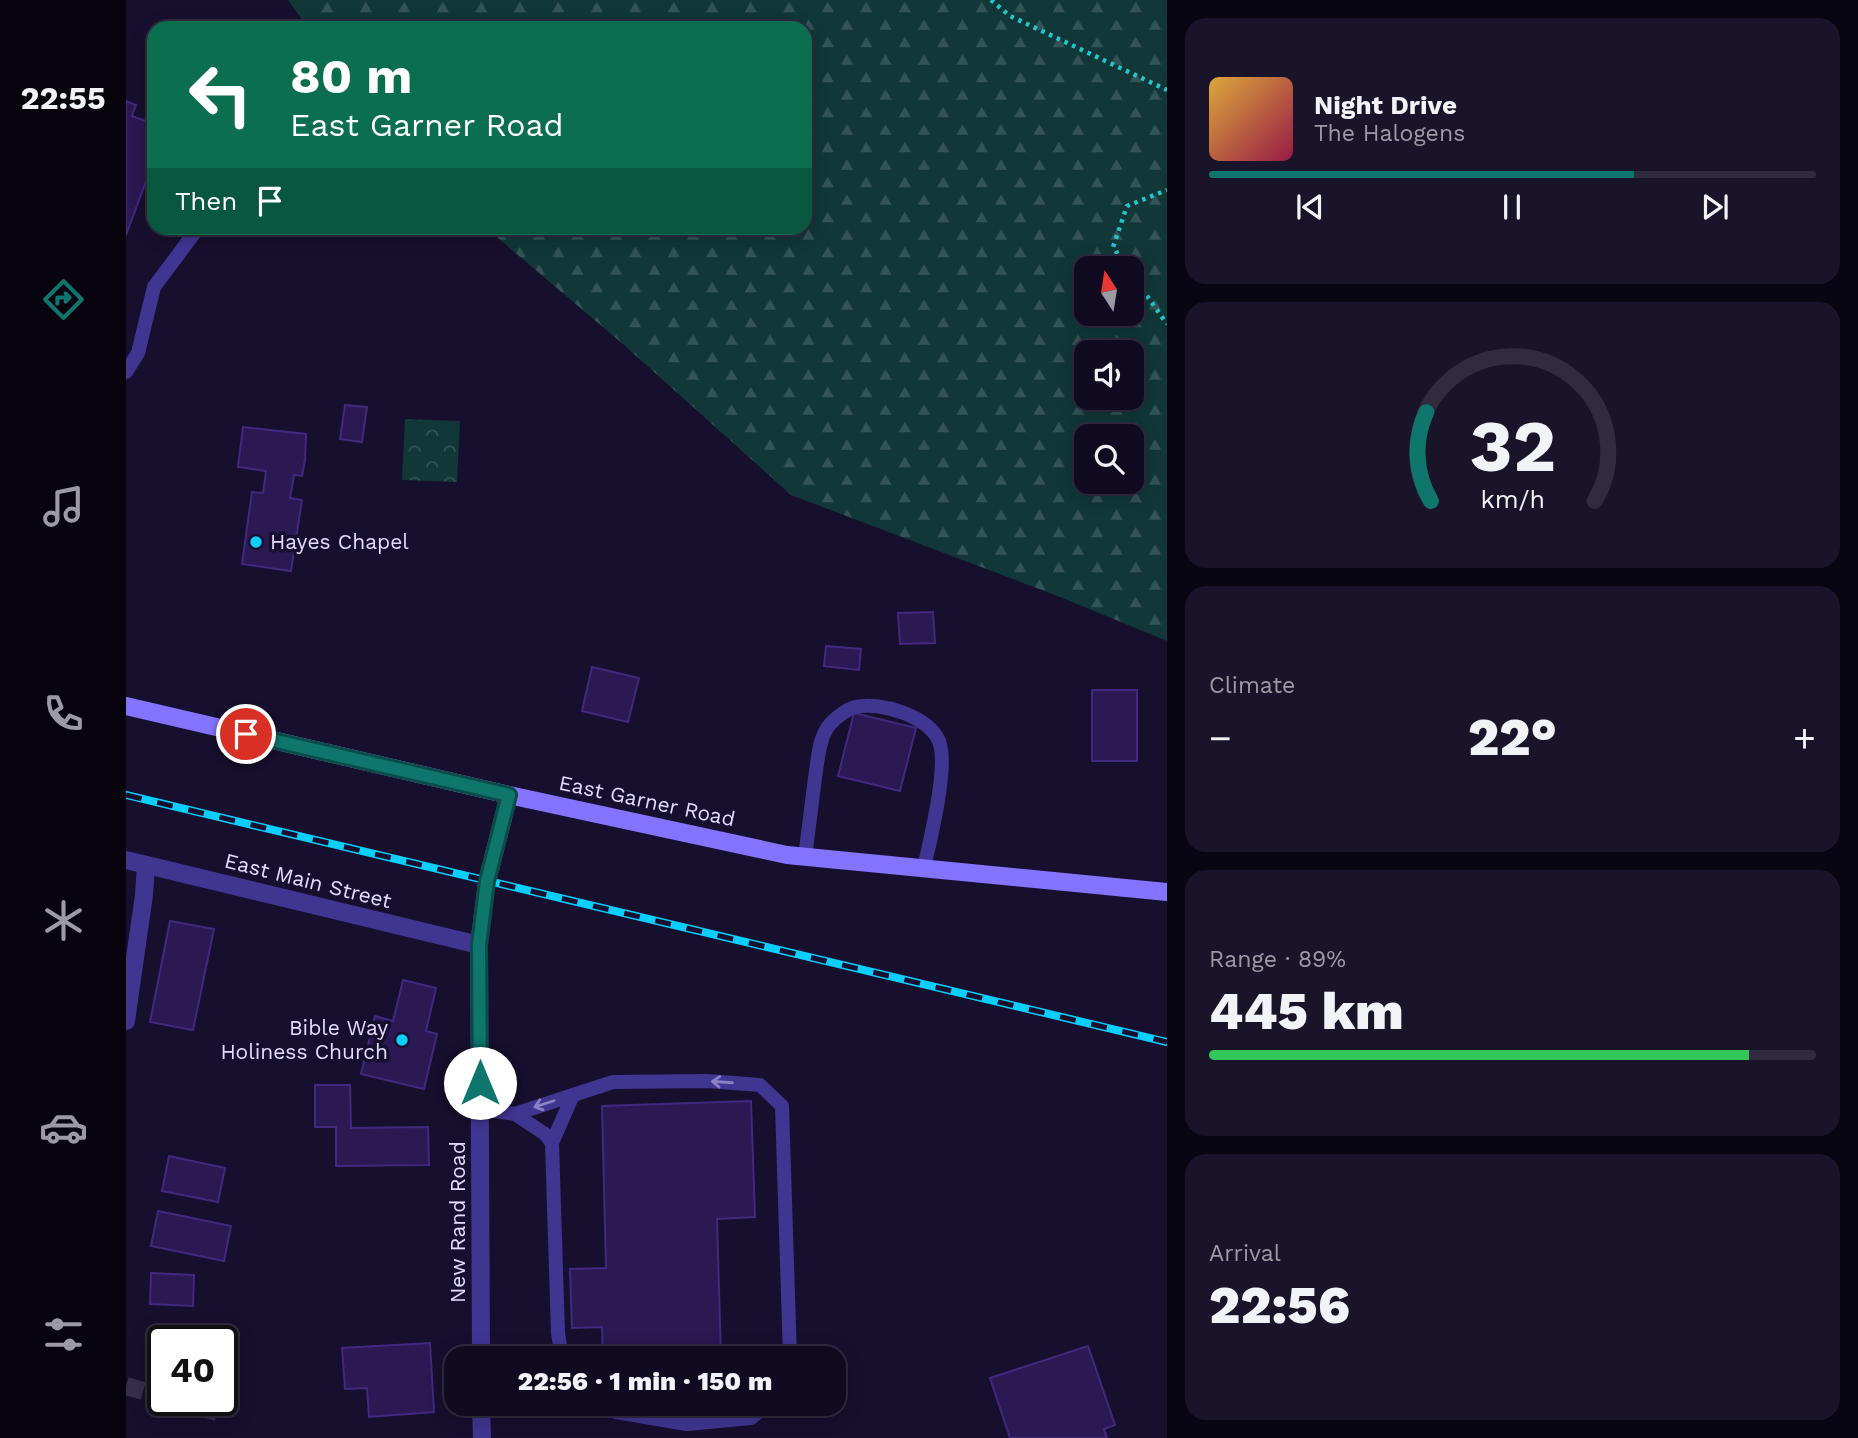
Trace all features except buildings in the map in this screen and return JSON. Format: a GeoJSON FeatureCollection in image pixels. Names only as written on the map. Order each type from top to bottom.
{"type":"FeatureCollection","features":[{"type":"Feature","properties":{"kind":"main road","name":"East Garner Road"},"geometry":{"type":"LineString","coordinates":[[126,706],[509,795],[786,855],[1167,892]]}},
{"type":"Feature","properties":{"kind":"street","name":"New Rand Road"},"geometry":{"type":"LineString","coordinates":[[481,1346],[479,945],[487,881],[509,795]]}},
{"type":"Feature","properties":{"kind":"street","name":"East Main Street"},"geometry":{"type":"LineString","coordinates":[[126,860],[479,945]]}},
{"type":"Feature","properties":{"kind":"street"},"geometry":{"type":"LineString","coordinates":[[126,1021],[146,865]]}},
{"type":"Feature","properties":{"kind":"street"},"geometry":{"type":"LineString","coordinates":[[481,1416],[482,1438]]}},
{"type":"Feature","properties":{"kind":"lane"},"geometry":{"type":"LineString","coordinates":[[126,372],[138,353],[154,287],[193,235]]}},
{"type":"Feature","properties":{"kind":"lane"},"geometry":{"type":"LineString","coordinates":[[805,856],[819,750],[826,728],[853,707],[869,706],[910,715],[925,725],[939,740],[942,757],[940,783],[925,868]]}},
{"type":"Feature","properties":{"kind":"lane"},"geometry":{"type":"LineString","coordinates":[[480,1109],[515,1114],[613,1082],[706,1081],[760,1085],[782,1106],[790,1346]]}},
{"type":"Feature","properties":{"kind":"lane"},"geometry":{"type":"LineString","coordinates":[[560,1346],[552,1143],[573,1095]]}},
{"type":"Feature","properties":{"kind":"lane"},"geometry":{"type":"LineString","coordinates":[[515,1114],[552,1143]]}},
{"type":"Feature","properties":{"kind":"lane"},"geometry":{"type":"LineString","coordinates":[[640,1416],[687,1424],[753,1416]]}},
{"type":"Feature","properties":{"kind":"path"},"geometry":{"type":"LineString","coordinates":[[990,0],[1010,16],[1167,89]]}},
{"type":"Feature","properties":{"kind":"path"},"geometry":{"type":"LineString","coordinates":[[1119,256],[1113,247],[1127,206],[1167,190]]}},
{"type":"Feature","properties":{"kind":"path"},"geometry":{"type":"LineString","coordinates":[[1144,292],[1167,324]]}},
{"type":"Feature","properties":{"kind":"green space"},"geometry":{"type":"Polygon","coordinates":[[[288,0],[1167,0],[1167,641],[1060,597],[791,495],[624,345],[494,235],[812,235],[812,21],[303,21],[288,0]]]}},
{"type":"Feature","properties":{"kind":"green space"},"geometry":{"type":"Polygon","coordinates":[[[405,419],[460,421],[457,482],[402,480],[405,419]]]}},
{"type":"Feature","properties":{"kind":"tunnel"},"geometry":{"type":"LineString","coordinates":[[126,1386],[147,1392]]}},
{"type":"Feature","properties":{"kind":"railway"},"geometry":{"type":"LineString","coordinates":[[126,795],[1167,1042]]}},
{"type":"Feature","properties":{"kind":"place","name":"Hayes Chapel"},"geometry":{"type":"Point","coordinates":[256,542]}},
{"type":"Feature","properties":{"kind":"place","name":"Bible Way Holiness Church"},"geometry":{"type":"Point","coordinates":[402,1040]}},
{"type":"Feature","properties":{"kind":"route"},"geometry":{"type":"LineString","coordinates":[[246,734],[509,795],[487,881],[479,945],[480,1083]]}}]}
